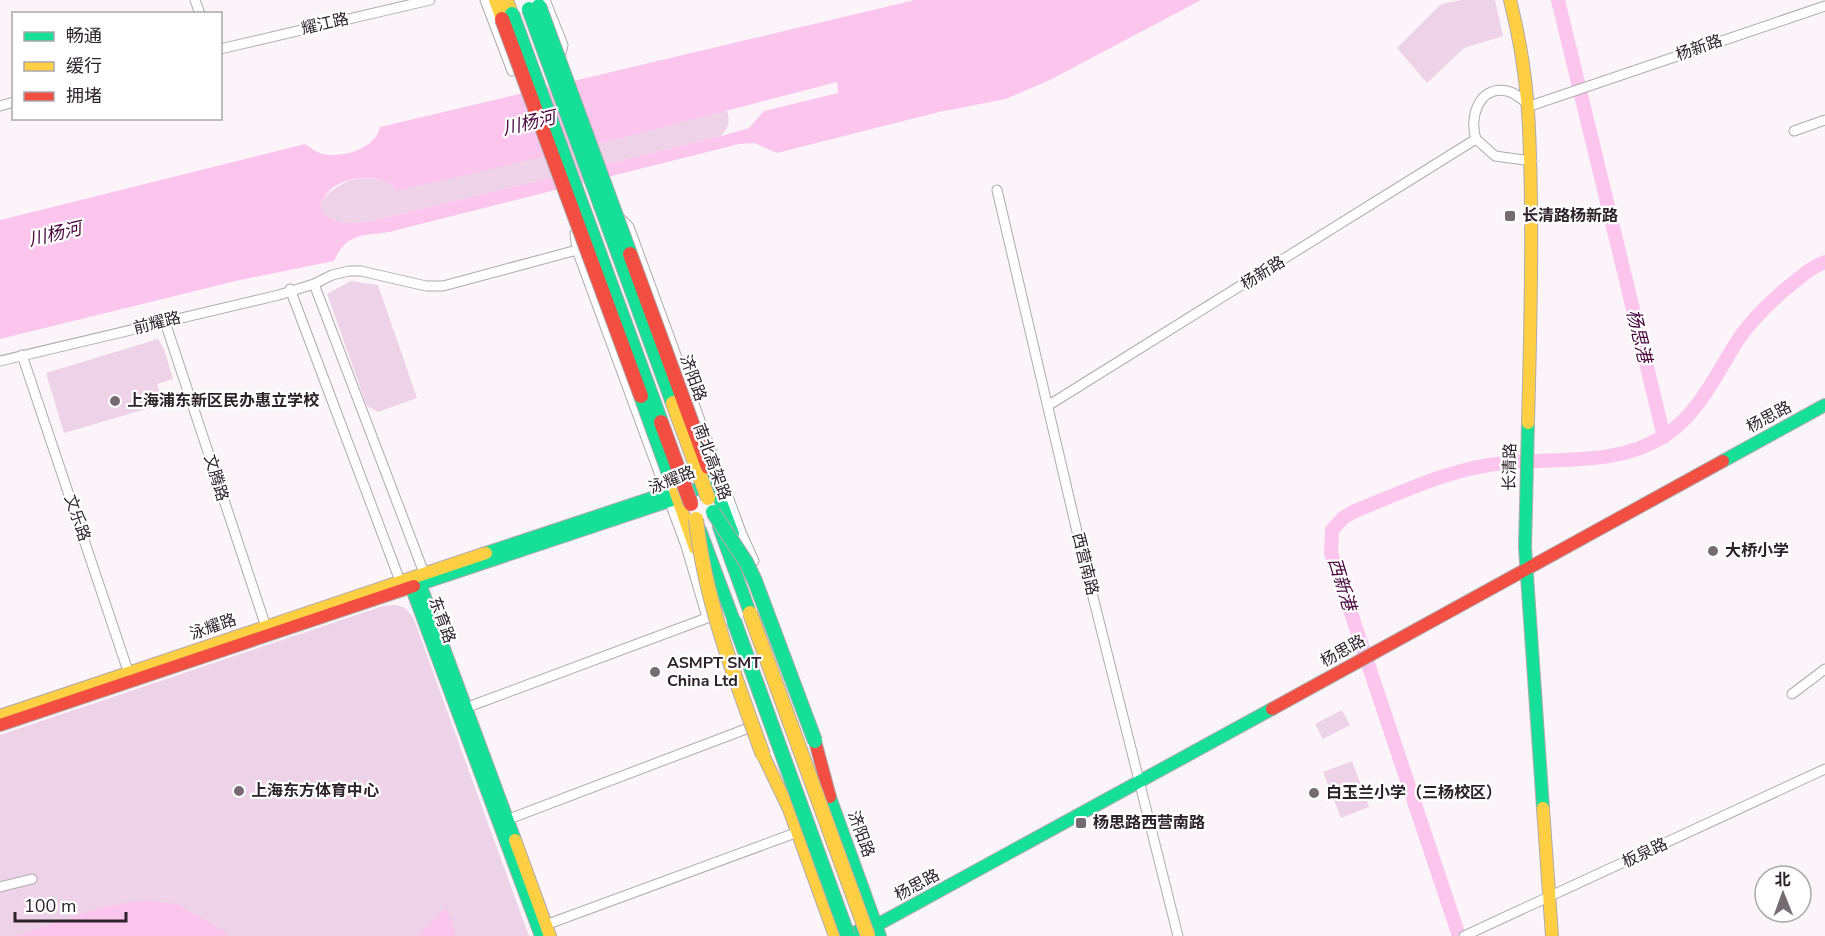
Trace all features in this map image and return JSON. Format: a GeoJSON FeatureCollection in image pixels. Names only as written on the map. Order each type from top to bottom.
{"type":"FeatureCollection","features":[{"type":"Feature","properties":{"kind":"main road"},"geometry":{"type":"LineString","coordinates":[[495,0],[835,936]]}},
{"type":"Feature","properties":{"kind":"main road","name":"南北高架路"},"geometry":{"type":"LineString","coordinates":[[507,0],[848,936]]}},
{"type":"Feature","properties":{"kind":"main road","name":"南北高架路"},"geometry":{"type":"LineString","coordinates":[[525,0],[713,512],[872,933]]}},
{"type":"Feature","properties":{"kind":"main road","name":"济阳路"},"geometry":{"type":"LineString","coordinates":[[536,0],[830,797],[872,933]]}},
{"type":"Feature","properties":{"kind":"main road","name":"长清路"},"geometry":{"type":"LineString","coordinates":[[1512,6],[1528,78],[1530,106],[1532,161],[1526,570],[1552,936]]}},
{"type":"Feature","properties":{"kind":"main road","name":"杨思路"},"geometry":{"type":"LineString","coordinates":[[843,936],[872,933],[1140,782],[1825,405]]}},
{"type":"Feature","properties":{"kind":"main road","name":"泳耀路"},"geometry":{"type":"LineString","coordinates":[[0,725],[130,677],[672,492],[713,482]]}},
{"type":"Feature","properties":{"kind":"main road"},"geometry":{"type":"LineString","coordinates":[[713,512],[747,562],[755,581],[815,741],[830,797]]}},
{"type":"Feature","properties":{"kind":"main road"},"geometry":{"type":"LineString","coordinates":[[696,519],[698,553],[706,591],[763,755],[788,807]]}},
{"type":"Feature","properties":{"kind":"main road","name":"东育路"},"geometry":{"type":"LineString","coordinates":[[414,581],[544,931]]}},
{"type":"Feature","properties":{"kind":"main road","name":"泳耀路"},"geometry":{"type":"LineString","coordinates":[[0,716],[130,677]]}},
{"type":"Feature","properties":{"kind":"street","name":"耀江路"},"geometry":{"type":"LineString","coordinates":[[222,49],[430,0]]}},
{"type":"Feature","properties":{"kind":"street"},"geometry":{"type":"LineString","coordinates":[[485,0],[512,71],[555,58],[561,53],[562,45],[546,0]]}},
{"type":"Feature","properties":{"kind":"street","name":"杨新路"},"geometry":{"type":"LineString","coordinates":[[1530,106],[1825,6]]}},
{"type":"Feature","properties":{"kind":"street"},"geometry":{"type":"LineString","coordinates":[[1530,106],[1514,93],[1504,90],[1484,97],[1473,116],[1476,140],[1495,156],[1532,161]]}},
{"type":"Feature","properties":{"kind":"street"},"geometry":{"type":"LineString","coordinates":[[1794,130],[1825,120]]}},
{"type":"Feature","properties":{"kind":"street","name":"杨新路"},"geometry":{"type":"LineString","coordinates":[[1049,405],[1476,140]]}},
{"type":"Feature","properties":{"kind":"street","name":"西营南路"},"geometry":{"type":"LineString","coordinates":[[997,190],[1082,553],[1178,936]]}},
{"type":"Feature","properties":{"kind":"street"},"geometry":{"type":"LineString","coordinates":[[788,807],[761,769],[707,618],[672,492],[577,250],[574,238],[579,231],[615,219],[621,219],[628,227],[820,738],[830,797]]}},
{"type":"Feature","properties":{"kind":"street","name":"前耀路"},"geometry":{"type":"LineString","coordinates":[[0,361],[279,295],[314,284],[332,275],[361,271],[426,286],[443,286],[577,250]]}},
{"type":"Feature","properties":{"kind":"street","name":"东育路"},"geometry":{"type":"LineString","coordinates":[[314,284],[414,581]]}},
{"type":"Feature","properties":{"kind":"street","name":"东育路"},"geometry":{"type":"LineString","coordinates":[[290,290],[414,581]]}},
{"type":"Feature","properties":{"kind":"street","name":"文腾路"},"geometry":{"type":"LineString","coordinates":[[165,322],[267,631]]}},
{"type":"Feature","properties":{"kind":"street","name":"文乐路"},"geometry":{"type":"LineString","coordinates":[[22,355],[130,677]]}},
{"type":"Feature","properties":{"kind":"street"},"geometry":{"type":"LineString","coordinates":[[461,709],[707,618]]}},
{"type":"Feature","properties":{"kind":"street"},"geometry":{"type":"LineString","coordinates":[[1791,694],[1825,669]]}},
{"type":"Feature","properties":{"kind":"street"},"geometry":{"type":"LineString","coordinates":[[503,821],[746,729]]}},
{"type":"Feature","properties":{"kind":"street","name":"板泉路"},"geometry":{"type":"LineString","coordinates":[[1468,934],[1825,769]]}},
{"type":"Feature","properties":{"kind":"street"},"geometry":{"type":"LineString","coordinates":[[544,931],[798,832]]}},
{"type":"Feature","properties":{"kind":"street"},"geometry":{"type":"LineString","coordinates":[[0,887],[32,879]]}},
{"type":"Feature","properties":{"kind":"shaded area"},"geometry":{"type":"Polygon","coordinates":[[[1462,0],[1495,0],[1503,36],[1464,48],[1427,83],[1397,48],[1441,4],[1462,0]]]}},
{"type":"Feature","properties":{"kind":"shaded area"},"geometry":{"type":"Polygon","coordinates":[[[726,109],[728,123],[721,136],[372,221],[340,222],[321,212],[320,204],[326,197],[348,181],[366,178],[385,182],[594,145],[726,109]]]}},
{"type":"Feature","properties":{"kind":"shaded area"},"geometry":{"type":"Polygon","coordinates":[[[351,281],[378,285],[417,398],[378,412],[367,406],[327,294],[351,281]]]}},
{"type":"Feature","properties":{"kind":"shaded area"},"geometry":{"type":"Polygon","coordinates":[[[158,339],[164,349],[173,379],[157,384],[163,404],[64,433],[46,373],[158,339]]]}},
{"type":"Feature","properties":{"kind":"shaded area","name":"上海东方体育中心"},"geometry":{"type":"Polygon","coordinates":[[[396,605],[405,608],[413,617],[529,936],[0,936],[0,735],[383,606],[396,605]]]}},
{"type":"Feature","properties":{"kind":"shaded area"},"geometry":{"type":"Polygon","coordinates":[[[1342,710],[1350,725],[1323,739],[1315,724],[1342,710]]]}},
{"type":"Feature","properties":{"kind":"shaded area"},"geometry":{"type":"Polygon","coordinates":[[[1352,761],[1369,807],[1341,818],[1323,772],[1352,761]]]}},
{"type":"Feature","properties":{"kind":"water","name":"川杨河"},"geometry":{"type":"Polygon","coordinates":[[[915,0],[1201,0],[1050,80],[1006,99],[939,112],[777,153],[754,143],[739,144],[389,232],[356,237],[344,245],[334,261],[240,280],[0,339],[0,220],[305,144],[322,154],[348,153],[372,141],[380,127],[915,0]],[[837,82],[594,145],[396,191],[383,181],[355,179],[331,189],[320,204],[322,212],[340,222],[372,221],[721,136],[749,128],[764,111],[838,93],[837,82]]]}},
{"type":"Feature","properties":{"kind":"water"},"geometry":{"type":"Polygon","coordinates":[[[144,900],[177,904],[228,933],[227,936],[15,936],[108,906],[144,900]]]}},
{"type":"Feature","properties":{"kind":"water"},"geometry":{"type":"Polygon","coordinates":[[[446,907],[457,936],[417,936],[446,907]]]}},
{"type":"Feature","properties":{"kind":"waterway","name":"杨思港"},"geometry":{"type":"LineString","coordinates":[[1558,0],[1664,437]]}},
{"type":"Feature","properties":{"kind":"waterway","name":"西新港"},"geometry":{"type":"LineString","coordinates":[[1459,936],[1331,553],[1332,530],[1343,518],[1353,512],[1446,475],[1504,463],[1606,457],[1646,446],[1676,427],[1697,405],[1738,340],[1755,318],[1801,276],[1825,262]]}},
{"type":"Feature","properties":{"kind":"traffic: fast"},"geometry":{"type":"LineString","coordinates":[[539,6],[630,254]]}},
{"type":"Feature","properties":{"kind":"traffic: fast"},"geometry":{"type":"LineString","coordinates":[[529,9],[673,403]]}},
{"type":"Feature","properties":{"kind":"traffic: fast"},"geometry":{"type":"LineString","coordinates":[[512,14],[661,422]]}},
{"type":"Feature","properties":{"kind":"traffic: fast"},"geometry":{"type":"LineString","coordinates":[[641,396],[671,479]]}},
{"type":"Feature","properties":{"kind":"traffic: fast"},"geometry":{"type":"LineString","coordinates":[[1723,461],[1825,405]]}},
{"type":"Feature","properties":{"kind":"traffic: fast"},"geometry":{"type":"LineString","coordinates":[[1528,423],[1525,547],[1543,808]]}},
{"type":"Feature","properties":{"kind":"traffic: fast"},"geometry":{"type":"LineString","coordinates":[[708,467],[733,534]]}},
{"type":"Feature","properties":{"kind":"traffic: fast"},"geometry":{"type":"LineString","coordinates":[[414,586],[678,498],[711,482]]}},
{"type":"Feature","properties":{"kind":"traffic: fast"},"geometry":{"type":"LineString","coordinates":[[486,553],[682,488]]}},
{"type":"Feature","properties":{"kind":"traffic: fast"},"geometry":{"type":"LineString","coordinates":[[713,512],[746,562],[755,581],[815,741]]}},
{"type":"Feature","properties":{"kind":"traffic: fast"},"geometry":{"type":"LineString","coordinates":[[719,527],[750,613]]}},
{"type":"Feature","properties":{"kind":"traffic: fast"},"geometry":{"type":"LineString","coordinates":[[700,530],[734,621]]}},
{"type":"Feature","properties":{"kind":"traffic: fast"},"geometry":{"type":"LineString","coordinates":[[422,577],[420,584],[515,840]]}},
{"type":"Feature","properties":{"kind":"traffic: fast"},"geometry":{"type":"LineString","coordinates":[[404,583],[411,586],[541,936]]}},
{"type":"Feature","properties":{"kind":"traffic: fast"},"geometry":{"type":"LineString","coordinates":[[734,621],[848,936]]}},
{"type":"Feature","properties":{"kind":"traffic: fast"},"geometry":{"type":"LineString","coordinates":[[843,936],[877,925],[1272,709]]}},
{"type":"Feature","properties":{"kind":"traffic: fast"},"geometry":{"type":"LineString","coordinates":[[827,789],[880,936]]}},
{"type":"Feature","properties":{"kind":"traffic: slow"},"geometry":{"type":"LineString","coordinates":[[495,0],[502,19]]}},
{"type":"Feature","properties":{"kind":"traffic: slow"},"geometry":{"type":"LineString","coordinates":[[507,0],[512,14]]}},
{"type":"Feature","properties":{"kind":"traffic: slow"},"geometry":{"type":"LineString","coordinates":[[1510,0],[1525,77],[1529,126],[1531,259],[1528,423]]}},
{"type":"Feature","properties":{"kind":"traffic: slow"},"geometry":{"type":"LineString","coordinates":[[673,403],[708,498]]}},
{"type":"Feature","properties":{"kind":"traffic: slow"},"geometry":{"type":"LineString","coordinates":[[671,479],[695,548]]}},
{"type":"Feature","properties":{"kind":"traffic: slow"},"geometry":{"type":"LineString","coordinates":[[696,519],[706,580],[722,639],[763,755]]}},
{"type":"Feature","properties":{"kind":"traffic: slow"},"geometry":{"type":"LineString","coordinates":[[0,716],[486,553]]}},
{"type":"Feature","properties":{"kind":"traffic: slow"},"geometry":{"type":"LineString","coordinates":[[750,613],[868,936]]}},
{"type":"Feature","properties":{"kind":"traffic: slow"},"geometry":{"type":"LineString","coordinates":[[763,755],[788,807]]}},
{"type":"Feature","properties":{"kind":"traffic: slow"},"geometry":{"type":"LineString","coordinates":[[785,798],[835,936]]}},
{"type":"Feature","properties":{"kind":"traffic: slow"},"geometry":{"type":"LineString","coordinates":[[1543,808],[1552,936]]}},
{"type":"Feature","properties":{"kind":"traffic: slow"},"geometry":{"type":"LineString","coordinates":[[515,840],[550,936]]}},
{"type":"Feature","properties":{"kind":"traffic: jam"},"geometry":{"type":"LineString","coordinates":[[502,19],[641,396]]}},
{"type":"Feature","properties":{"kind":"traffic: jam"},"geometry":{"type":"LineString","coordinates":[[630,254],[708,467]]}},
{"type":"Feature","properties":{"kind":"traffic: jam"},"geometry":{"type":"LineString","coordinates":[[661,422],[691,504]]}},
{"type":"Feature","properties":{"kind":"traffic: jam"},"geometry":{"type":"LineString","coordinates":[[1272,709],[1723,461]]}},
{"type":"Feature","properties":{"kind":"traffic: jam"},"geometry":{"type":"LineString","coordinates":[[0,725],[414,586]]}},
{"type":"Feature","properties":{"kind":"traffic: jam"},"geometry":{"type":"LineString","coordinates":[[815,741],[830,797]]}},
{"type":"Feature","properties":{"kind":"place","name":"长清路杨新路"},"geometry":{"type":"Point","coordinates":[1510,216]}},
{"type":"Feature","properties":{"kind":"place","name":"上海浦东新区民办惠立学校"},"geometry":{"type":"Point","coordinates":[115,401]}},
{"type":"Feature","properties":{"kind":"place","name":"大桥小学"},"geometry":{"type":"Point","coordinates":[1713,551]}},
{"type":"Feature","properties":{"kind":"place","name":"ASMPT SMT China Ltd"},"geometry":{"type":"Point","coordinates":[655,672]}},
{"type":"Feature","properties":{"kind":"place","name":"上海东方体育中心"},"geometry":{"type":"Point","coordinates":[239,791]}},
{"type":"Feature","properties":{"kind":"place","name":"白玉兰小学（三杨校区）"},"geometry":{"type":"Point","coordinates":[1314,793]}},
{"type":"Feature","properties":{"kind":"place","name":"杨思路西营南路"},"geometry":{"type":"Point","coordinates":[1081,823]}}]}
